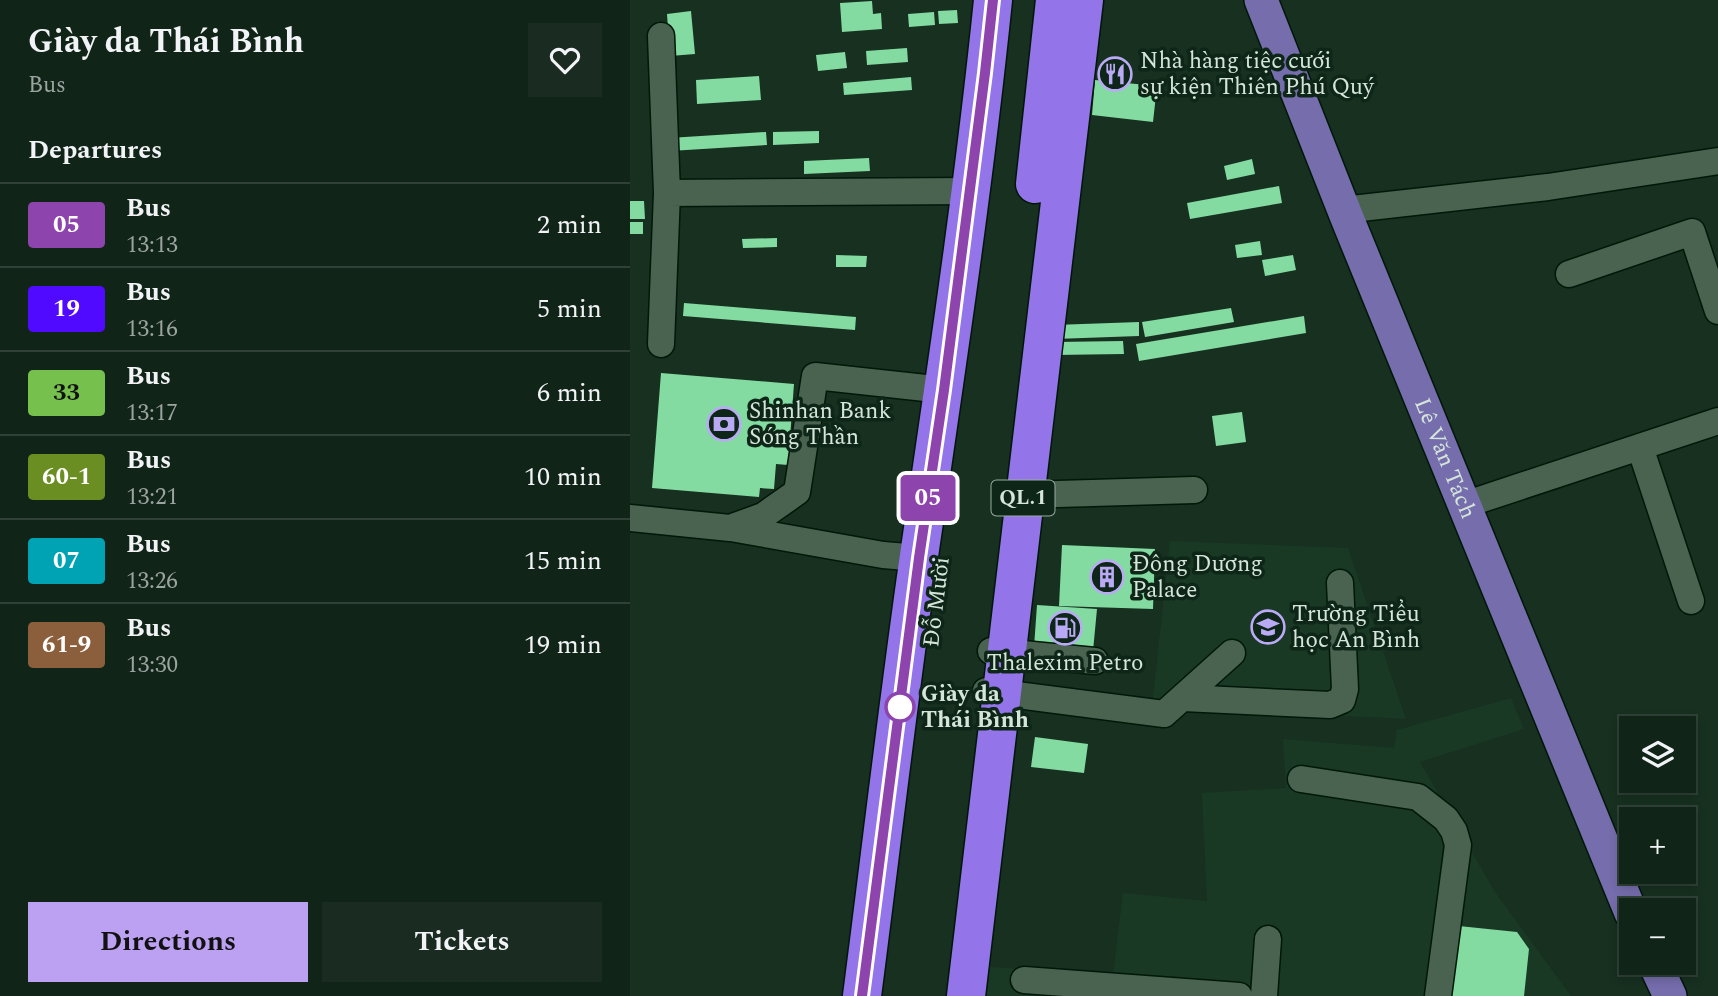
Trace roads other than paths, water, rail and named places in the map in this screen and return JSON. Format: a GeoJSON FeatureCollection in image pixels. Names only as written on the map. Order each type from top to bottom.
{"type":"FeatureCollection","features":[{"type":"Feature","properties":{"kind":"highway","name":"Đỗ Mười"},"geometry":{"type":"LineString","coordinates":[[862,996],[919,558],[944,390],[993,0]]}},
{"type":"Feature","properties":{"kind":"highway","name":"Đỗ Mười"},"geometry":{"type":"LineString","coordinates":[[887,996],[1015,0]]}},
{"type":"Feature","properties":{"kind":"highway","name":"QL.1"},"geometry":{"type":"LineString","coordinates":[[998,652],[1003,494],[1055,0]]}},
{"type":"Feature","properties":{"kind":"highway","name":"QL.1"},"geometry":{"type":"LineString","coordinates":[[966,996],[993,692],[1024,495],[1084,0]]}},
{"type":"Feature","properties":{"kind":"highway","name":"QL.1"},"geometry":{"type":"LineString","coordinates":[[943,996],[993,692]]}},
{"type":"Feature","properties":{"kind":"main road","name":"Lê Văn Tách"},"geometry":{"type":"LineString","coordinates":[[1261,0],[1343,210],[1625,898]]}},
{"type":"Feature","properties":{"kind":"main road"},"geometry":{"type":"LineString","coordinates":[[1660,975],[1670,996]]}},
{"type":"Feature","properties":{"kind":"street"},"geometry":{"type":"LineString","coordinates":[[661,36],[667,193],[661,344]]}},
{"type":"Feature","properties":{"kind":"street"},"geometry":{"type":"LineString","coordinates":[[1343,210],[1548,187],[1718,161]]}},
{"type":"Feature","properties":{"kind":"street"},"geometry":{"type":"LineString","coordinates":[[667,193],[969,191]]}},
{"type":"Feature","properties":{"kind":"street"},"geometry":{"type":"LineString","coordinates":[[1569,274],[1692,232],[1718,311]]}},
{"type":"Feature","properties":{"kind":"street"},"geometry":{"type":"LineString","coordinates":[[730,528],[763,516],[797,492],[815,376],[944,390]]}},
{"type":"Feature","properties":{"kind":"street"},"geometry":{"type":"LineString","coordinates":[[1464,505],[1718,421]]}},
{"type":"Feature","properties":{"kind":"street"},"geometry":{"type":"LineString","coordinates":[[1640,447],[1691,601]]}},
{"type":"Feature","properties":{"kind":"street"},"geometry":{"type":"LineString","coordinates":[[1024,495],[1194,490]]}},
{"type":"Feature","properties":{"kind":"street"},"geometry":{"type":"LineString","coordinates":[[630,518],[730,528],[883,555],[919,558]]}},
{"type":"Feature","properties":{"kind":"street"},"geometry":{"type":"LineString","coordinates":[[1183,698],[1330,705],[1342,701],[1345,689],[1340,583]]}},
{"type":"Feature","properties":{"kind":"street"},"geometry":{"type":"LineString","coordinates":[[998,652],[1095,661]]}},
{"type":"Feature","properties":{"kind":"street"},"geometry":{"type":"LineString","coordinates":[[993,692],[1164,714],[1232,653]]}},
{"type":"Feature","properties":{"kind":"street"},"geometry":{"type":"LineString","coordinates":[[1301,779],[1418,797],[1446,819],[1454,831],[1458,845],[1438,996]]}},
{"type":"Feature","properties":{"kind":"street"},"geometry":{"type":"LineString","coordinates":[[1264,996],[1268,939]]}},
{"type":"Feature","properties":{"kind":"street"},"geometry":{"type":"LineString","coordinates":[[1024,980],[1239,996]]}},
{"type":"Feature","properties":{"kind":"place","name":"Nhà hàng tiệc cưới sự kiện Thiên Phú Quý"},"geometry":{"type":"Point","coordinates":[1115,74]}},
{"type":"Feature","properties":{"kind":"place","name":"Shinhan Bank Sóng Thần"},"geometry":{"type":"Point","coordinates":[724,424]}},
{"type":"Feature","properties":{"kind":"place","name":"Đông Dương Palace"},"geometry":{"type":"Point","coordinates":[1107,577]}},
{"type":"Feature","properties":{"kind":"place","name":"Trường Tiểu học An Bình"},"geometry":{"type":"Point","coordinates":[1268,627]}},
{"type":"Feature","properties":{"kind":"place","name":"Thalexim Petro"},"geometry":{"type":"Point","coordinates":[1065,628]}},
{"type":"Feature","properties":{"kind":"place","name":"Giày da Thái Bình"},"geometry":{"type":"Point","coordinates":[900,707]}}]}
